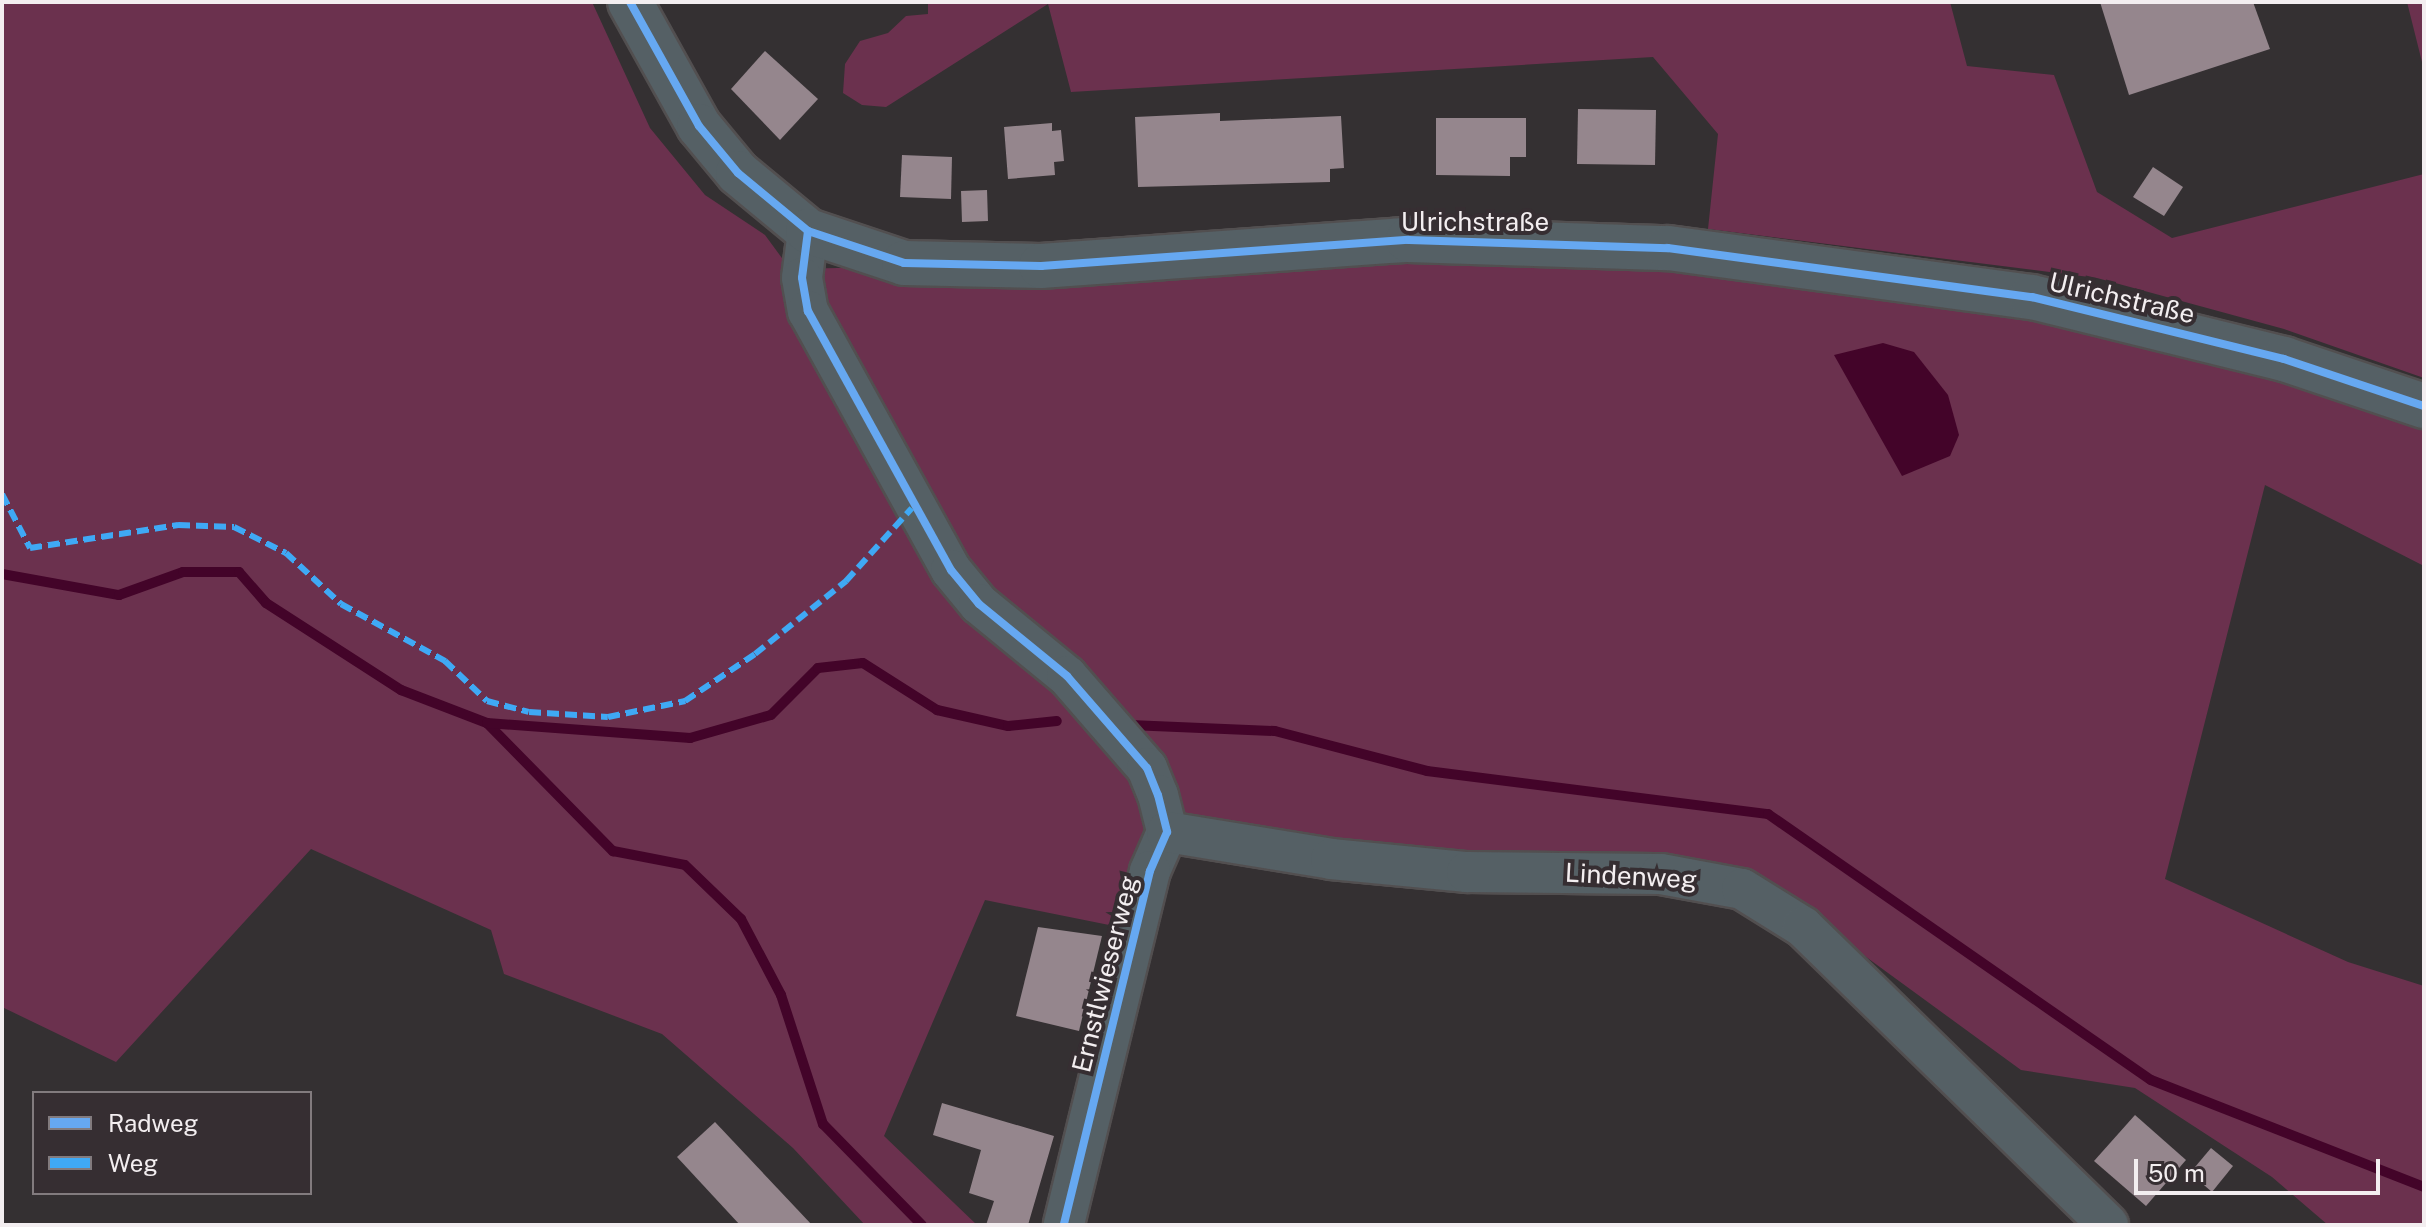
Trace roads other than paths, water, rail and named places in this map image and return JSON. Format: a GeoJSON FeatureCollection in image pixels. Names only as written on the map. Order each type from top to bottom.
{"type":"FeatureCollection","features":[{"type":"Feature","properties":{"kind":"street","name":"Ulrichstraße"},"geometry":{"type":"LineString","coordinates":[[630,2],[699,126],[738,173],[808,231],[904,263],[965,267],[1408,240],[1547,241],[1780,259],[2141,321],[2424,406]]}},
{"type":"Feature","properties":{"kind":"street"},"geometry":{"type":"LineString","coordinates":[[808,231],[802,278],[808,311],[912,508],[979,604],[1067,676],[1147,768],[1167,832]]}},
{"type":"Feature","properties":{"kind":"street","name":"Ernstlwieserweg"},"geometry":{"type":"LineString","coordinates":[[1064,1225],[1150,871],[1167,832]]}},
{"type":"Feature","properties":{"kind":"street","name":"Lindenweg"},"geometry":{"type":"LineString","coordinates":[[1167,832],[1376,863],[1661,874],[1742,889],[1803,927],[2108,1225]]}},
{"type":"Feature","properties":{"kind":"waterway"},"geometry":{"type":"LineString","coordinates":[[2,574],[119,595],[183,572],[239,572],[266,603],[401,690],[487,723],[613,851],[685,865],[741,919],[781,995],[823,1124],[922,1225]]}},
{"type":"Feature","properties":{"kind":"waterway"},"geometry":{"type":"LineString","coordinates":[[487,723],[690,738],[771,715],[818,668],[863,663],[937,710],[1008,726],[1057,721]]}},
{"type":"Feature","properties":{"kind":"waterway"},"geometry":{"type":"LineString","coordinates":[[1130,725],[1275,731],[1427,771],[1768,814],[2151,1080],[2424,1187]]}}]}
